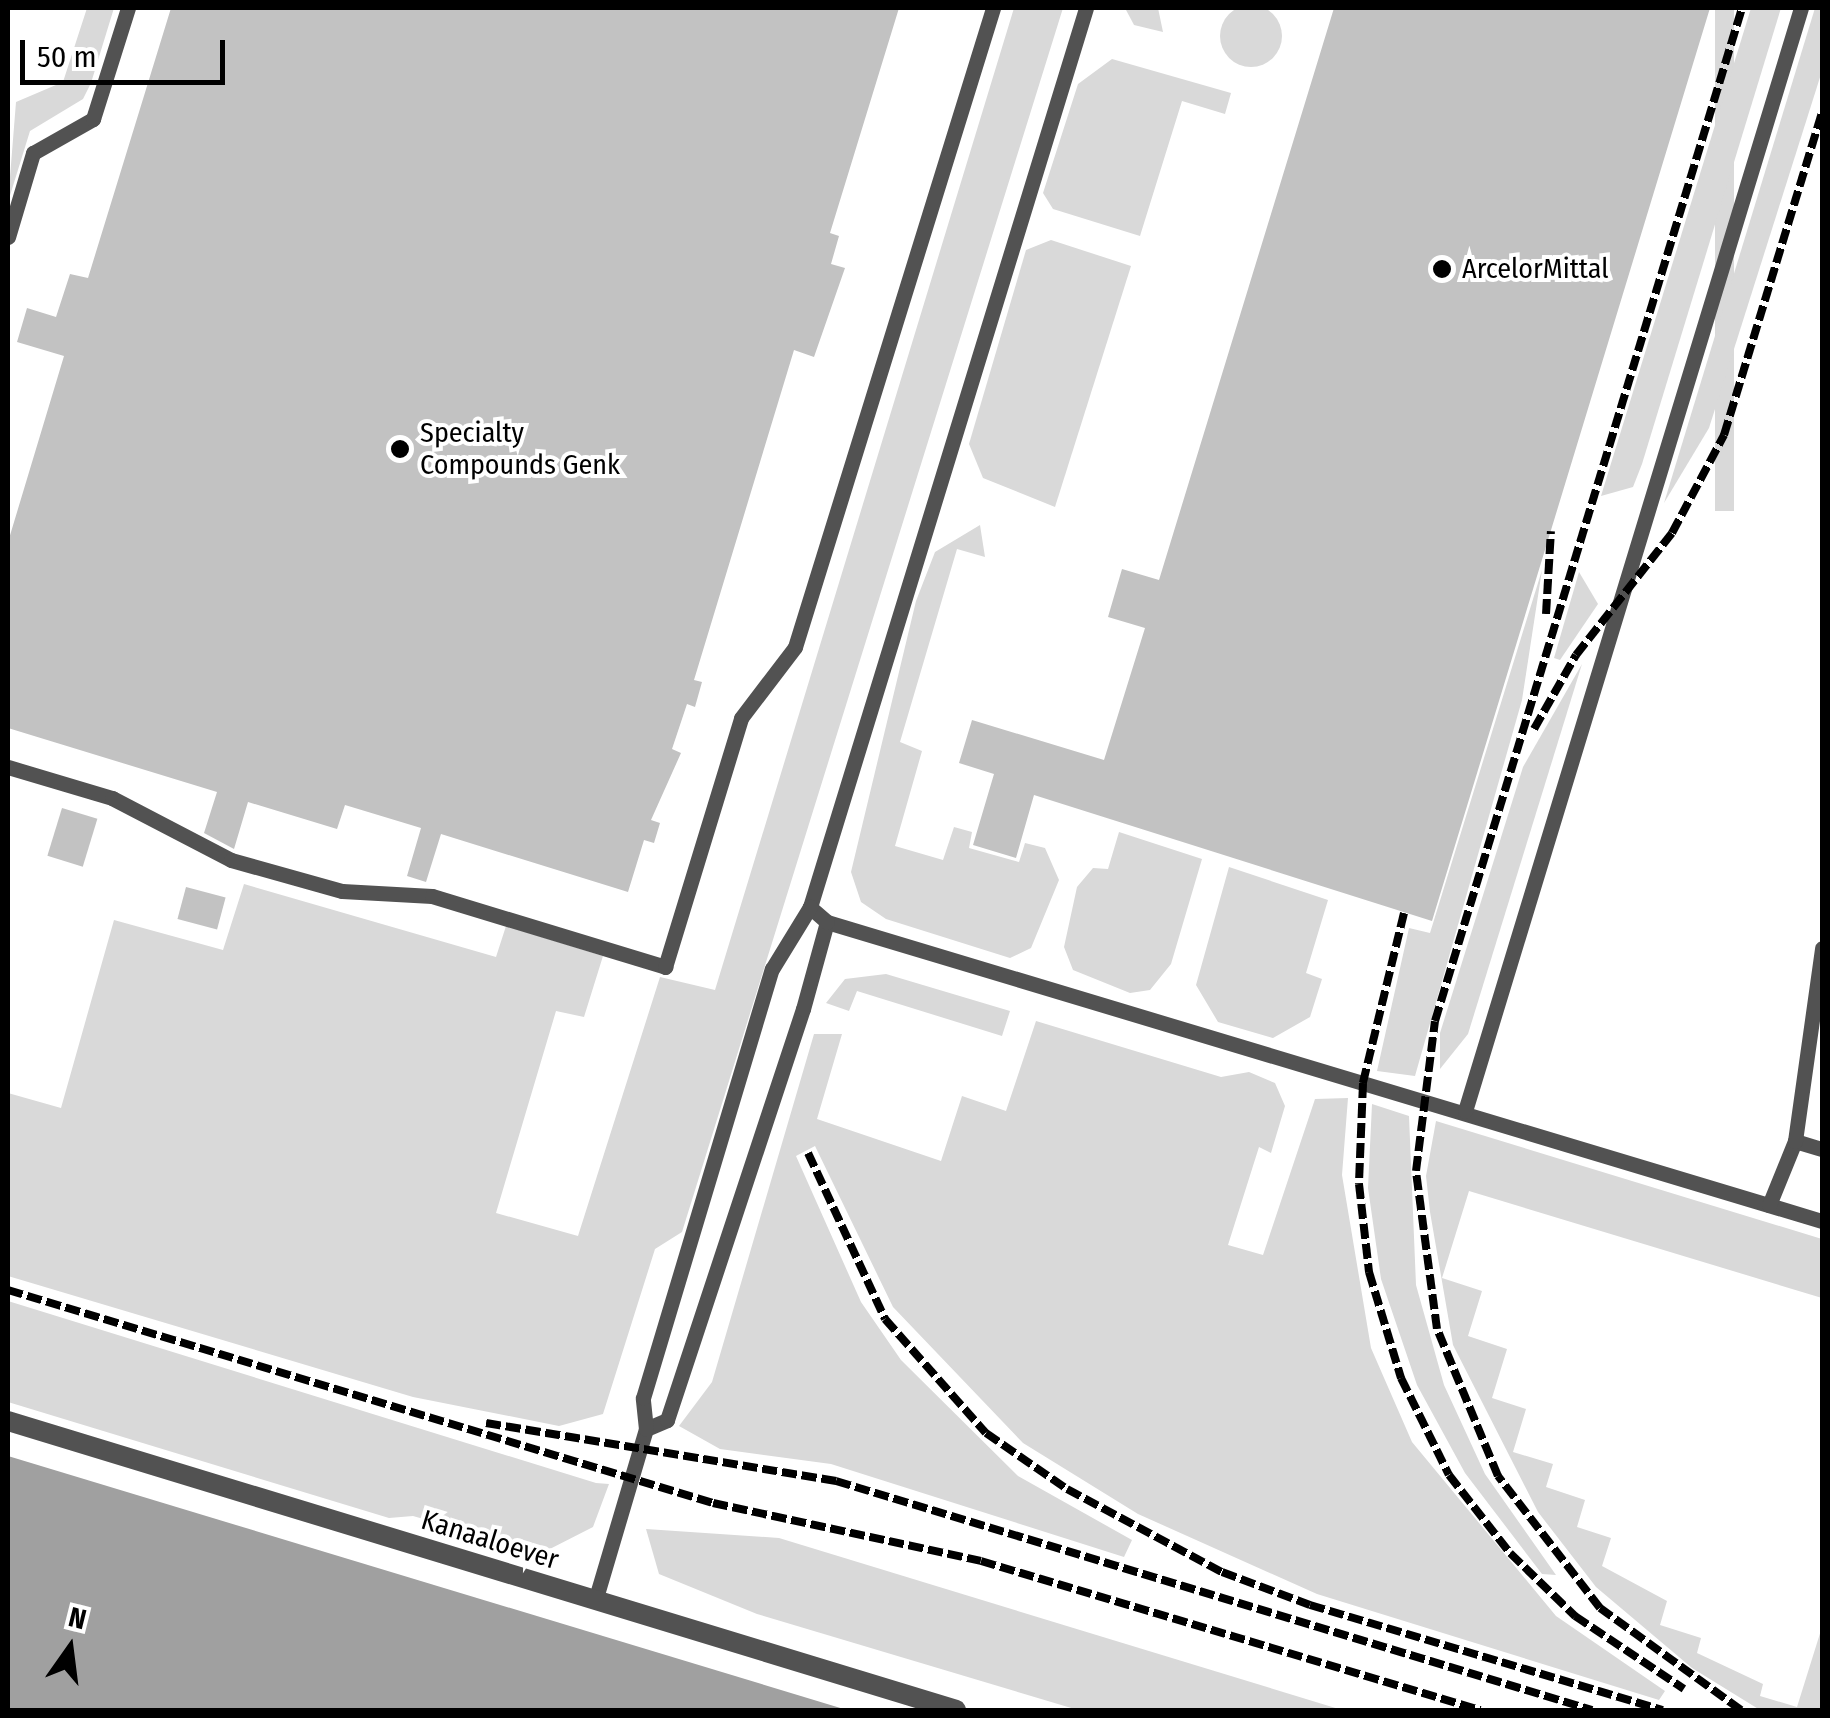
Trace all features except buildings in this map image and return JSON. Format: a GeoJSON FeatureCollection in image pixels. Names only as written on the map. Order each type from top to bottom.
{"type":"FeatureCollection","features":[{"type":"Feature","properties":{"kind":"street","name":"Kanaaloever"},"geometry":{"type":"LineString","coordinates":[[8,1421],[956,1710]]}},
{"type":"Feature","properties":{"kind":"lane"},"geometry":{"type":"LineString","coordinates":[[8,236],[33,154],[93,119],[128,8]]}},
{"type":"Feature","properties":{"kind":"lane"},"geometry":{"type":"LineString","coordinates":[[8,768],[112,798],[231,860],[342,891],[432,896],[665,967],[741,718],[795,646],[993,8]]}},
{"type":"Feature","properties":{"kind":"lane"},"geometry":{"type":"LineString","coordinates":[[595,1601],[646,1429],[642,1398],[772,969],[810,907],[1086,8]]}},
{"type":"Feature","properties":{"kind":"lane"},"geometry":{"type":"LineString","coordinates":[[1466,1111],[1801,8]]}},
{"type":"Feature","properties":{"kind":"lane"},"geometry":{"type":"LineString","coordinates":[[810,907],[826,922],[1466,1111],[1822,1222]]}},
{"type":"Feature","properties":{"kind":"lane"},"geometry":{"type":"LineString","coordinates":[[646,1429],[667,1420],[803,1009],[826,922]]}},
{"type":"Feature","properties":{"kind":"lane"},"geometry":{"type":"LineString","coordinates":[[1769,1205],[1794,1141],[1822,948]]}},
{"type":"Feature","properties":{"kind":"lane"},"geometry":{"type":"LineString","coordinates":[[1794,1141],[1822,1150]]}},
{"type":"Feature","properties":{"kind":"shaded area"},"geometry":{"type":"Polygon","coordinates":[[[1251,5],[1273,14],[1282,36],[1273,58],[1251,67],[1229,58],[1220,36],[1229,14],[1251,5]]]}},
{"type":"Feature","properties":{"kind":"shaded area"},"geometry":{"type":"Polygon","coordinates":[[[87,8],[114,8],[91,83],[83,99],[30,131],[8,202],[16,102],[63,82],[87,8]]]}},
{"type":"Feature","properties":{"kind":"shaded area"},"geometry":{"type":"Polygon","coordinates":[[[1014,8],[1063,8],[682,1232],[655,1249],[603,1414],[559,1426],[413,1397],[8,1276],[8,1093],[61,1108],[114,920],[223,950],[244,884],[496,957],[506,926],[603,956],[584,1017],[556,1011],[496,1213],[578,1236],[660,977],[715,990],[1014,8]]]}},
{"type":"Feature","properties":{"kind":"shaded area"},"geometry":{"type":"Polygon","coordinates":[[[1125,8],[1158,8],[1163,32],[1134,25],[1125,8]]]}},
{"type":"Feature","properties":{"kind":"shaded area"},"geometry":{"type":"Polygon","coordinates":[[[1715,8],[1734,8],[1734,511],[1715,511],[1715,8]]]}},
{"type":"Feature","properties":{"kind":"shaded area"},"geometry":{"type":"Polygon","coordinates":[[[1751,8],[1781,8],[1642,464],[1633,487],[1601,496],[1751,8]]]}},
{"type":"Feature","properties":{"kind":"shaded area"},"geometry":{"type":"Polygon","coordinates":[[[1815,8],[1822,8],[1822,71],[1709,428],[1664,503],[1815,8]]]}},
{"type":"Feature","properties":{"kind":"shaded area"},"geometry":{"type":"Polygon","coordinates":[[[1112,59],[1231,93],[1225,114],[1182,101],[1140,236],[1053,209],[1043,193],[1078,84],[1112,59]]]}},
{"type":"Feature","properties":{"kind":"shaded area"},"geometry":{"type":"Polygon","coordinates":[[[1051,240],[1131,266],[1055,507],[983,478],[969,444],[1026,250],[1051,240]]]}},
{"type":"Feature","properties":{"kind":"shaded area"},"geometry":{"type":"Polygon","coordinates":[[[980,525],[985,557],[957,549],[900,742],[922,751],[895,846],[943,860],[954,827],[972,832],[969,848],[1019,862],[1025,843],[1045,848],[1059,880],[1031,948],[1010,958],[886,919],[861,902],[851,872],[916,601],[935,552],[980,525]]]}},
{"type":"Feature","properties":{"kind":"shaded area"},"geometry":{"type":"Polygon","coordinates":[[[1542,570],[1522,700],[1415,1076],[1377,1071],[1409,928],[1430,933],[1542,570]]]}},
{"type":"Feature","properties":{"kind":"shaded area"},"geometry":{"type":"Polygon","coordinates":[[[1579,572],[1598,604],[1560,660],[1554,658],[1579,572]]]}},
{"type":"Feature","properties":{"kind":"shaded area"},"geometry":{"type":"Polygon","coordinates":[[[1582,664],[1468,1034],[1440,1069],[1440,1033],[1523,767],[1582,664]]]}},
{"type":"Feature","properties":{"kind":"shaded area"},"geometry":{"type":"Polygon","coordinates":[[[1119,832],[1202,859],[1171,964],[1150,990],[1130,993],[1073,970],[1064,947],[1077,887],[1093,868],[1108,869],[1119,832]]]}},
{"type":"Feature","properties":{"kind":"shaded area"},"geometry":{"type":"Polygon","coordinates":[[[1229,867],[1328,900],[1306,973],[1322,979],[1310,1017],[1273,1038],[1218,1022],[1196,985],[1229,867]]]}},
{"type":"Feature","properties":{"kind":"shaded area"},"geometry":{"type":"Polygon","coordinates":[[[886,974],[1010,1011],[1002,1036],[857,991],[849,1011],[826,1003],[845,979],[886,974]]]}},
{"type":"Feature","properties":{"kind":"shaded area"},"geometry":{"type":"Polygon","coordinates":[[[1036,1021],[1221,1077],[1249,1072],[1275,1083],[1285,1106],[1271,1153],[1259,1147],[1228,1245],[1263,1255],[1315,1099],[1348,1098],[1342,1175],[1371,1348],[1412,1442],[1556,1616],[1665,1691],[1659,1700],[1317,1594],[1138,1514],[1023,1443],[893,1307],[815,1146],[796,1156],[861,1302],[901,1360],[1018,1476],[1132,1540],[1124,1557],[831,1464],[720,1449],[679,1426],[712,1382],[814,1034],[842,1034],[817,1119],[941,1161],[962,1096],[1006,1111],[1036,1021]]]}},
{"type":"Feature","properties":{"kind":"shaded area"},"geometry":{"type":"Polygon","coordinates":[[[1372,1104],[1409,1116],[1416,1285],[1444,1385],[1485,1474],[1556,1575],[1542,1574],[1465,1473],[1417,1385],[1381,1279],[1368,1188],[1372,1104]]]}},
{"type":"Feature","properties":{"kind":"shaded area"},"geometry":{"type":"Polygon","coordinates":[[[1436,1121],[1822,1239],[1822,1298],[1469,1191],[1442,1278],[1482,1291],[1468,1336],[1507,1349],[1492,1398],[1526,1409],[1513,1452],[1553,1464],[1546,1487],[1585,1500],[1577,1527],[1611,1538],[1602,1566],[1667,1601],[1660,1625],[1701,1638],[1697,1653],[1763,1684],[1760,1696],[1797,1707],[1822,1627],[1822,1710],[1760,1710],[1692,1668],[1596,1587],[1538,1512],[1453,1345],[1430,1212],[1426,1176],[1436,1121]]]}},
{"type":"Feature","properties":{"kind":"shaded area"},"geometry":{"type":"Polygon","coordinates":[[[8,1301],[609,1484],[593,1527],[542,1553],[413,1516],[389,1518],[8,1402],[8,1301]]]}},
{"type":"Feature","properties":{"kind":"shaded area"},"geometry":{"type":"Polygon","coordinates":[[[8,1456],[847,1710],[8,1710],[8,1456]]]}},
{"type":"Feature","properties":{"kind":"shaded area"},"geometry":{"type":"Polygon","coordinates":[[[646,1529],[779,1538],[1342,1710],[1078,1710],[757,1614],[659,1574],[646,1529]]]}},
{"type":"Feature","properties":{"kind":"railway"},"geometry":{"type":"LineString","coordinates":[[1741,1710],[1600,1608],[1498,1476],[1437,1329],[1416,1171],[1435,1021],[1742,8]]}},
{"type":"Feature","properties":{"kind":"railway"},"geometry":{"type":"LineString","coordinates":[[1534,729],[1576,655],[1672,533],[1724,435],[1822,113]]}},
{"type":"Feature","properties":{"kind":"railway"},"geometry":{"type":"LineString","coordinates":[[1546,614],[1551,531]]}},
{"type":"Feature","properties":{"kind":"railway"},"geometry":{"type":"LineString","coordinates":[[1404,913],[1363,1083],[1359,1184],[1369,1272],[1401,1378],[1449,1475],[1510,1553],[1575,1616],[1684,1689]]}},
{"type":"Feature","properties":{"kind":"railway"},"geometry":{"type":"LineString","coordinates":[[808,1153],[885,1319],[986,1433],[1067,1489],[1222,1572],[1310,1605],[1663,1710]]}},
{"type":"Feature","properties":{"kind":"railway"},"geometry":{"type":"LineString","coordinates":[[8,1290],[713,1503],[981,1561],[1480,1710]]}},
{"type":"Feature","properties":{"kind":"railway"},"geometry":{"type":"LineString","coordinates":[[486,1423],[836,1481],[1592,1710]]}},
{"type":"Feature","properties":{"kind":"place","name":"ArcelorMittal"},"geometry":{"type":"Point","coordinates":[1442,269]}},
{"type":"Feature","properties":{"kind":"place","name":"Specialty Compounds Genk"},"geometry":{"type":"Point","coordinates":[400,449]}}]}
